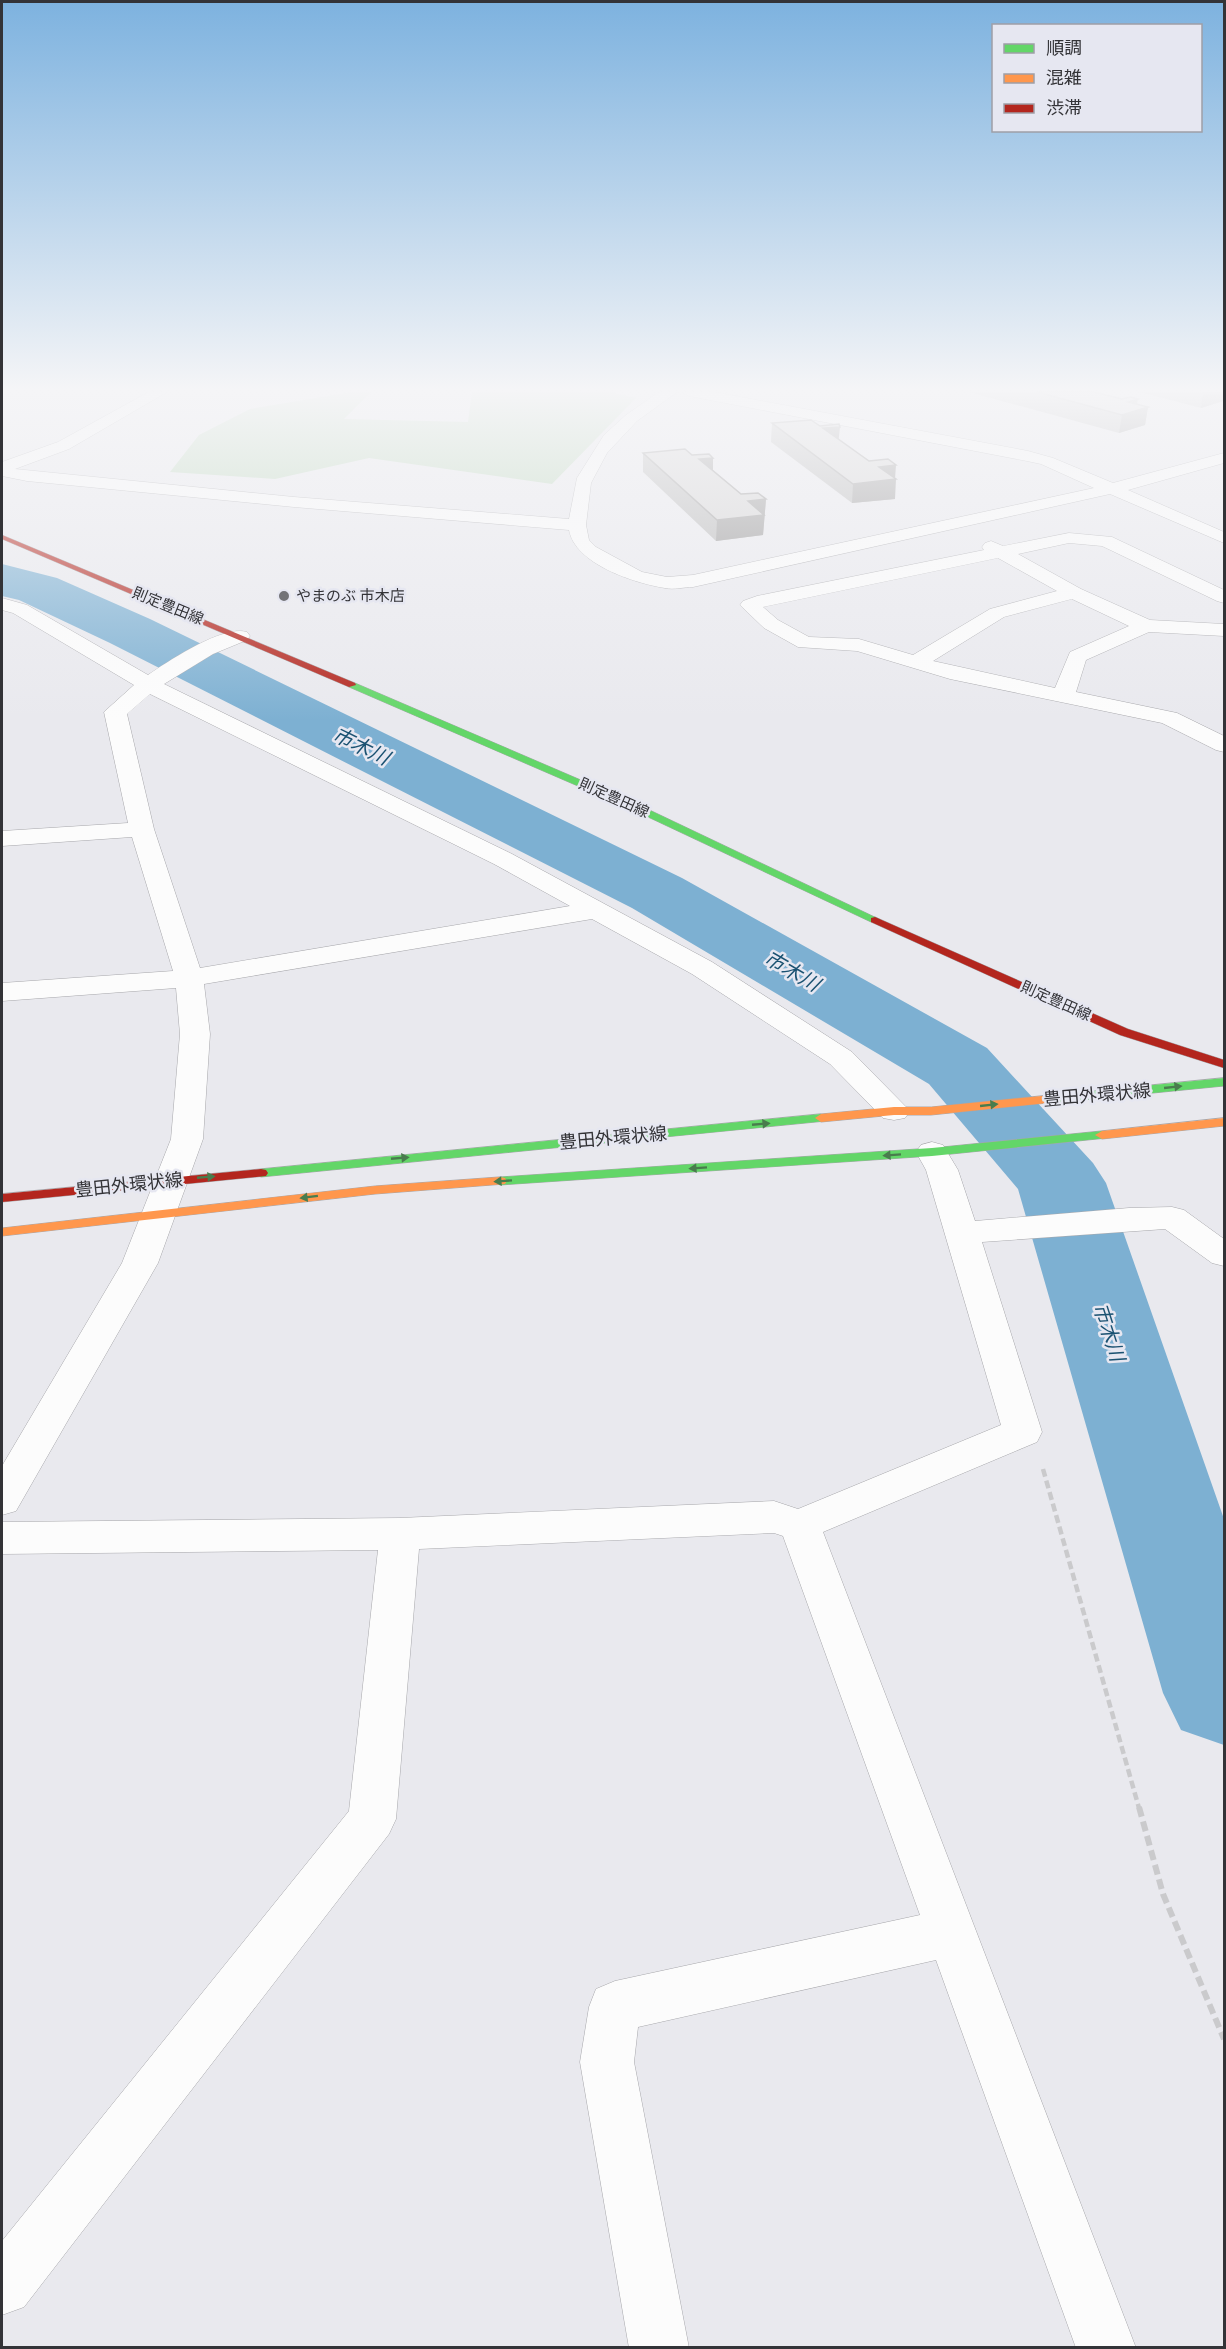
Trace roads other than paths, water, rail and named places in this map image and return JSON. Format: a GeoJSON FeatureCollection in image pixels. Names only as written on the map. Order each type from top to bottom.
{"type":"FeatureCollection","features":[{"type":"Feature","properties":{"kind":"street"},"geometry":{"type":"LineString","coordinates":[[290,502],[577,525]]}},
{"type":"Feature","properties":{"kind":"street"},"geometry":{"type":"LineString","coordinates":[[581,502],[577,525],[580,542],[590,552],[636,576],[667,583],[693,580],[1054,502]]}},
{"type":"Feature","properties":{"kind":"street"},"geometry":{"type":"LineString","coordinates":[[1141,502],[1224,538]]}},
{"type":"Feature","properties":{"kind":"street"},"geometry":{"type":"LineString","coordinates":[[946,525],[1074,593],[1146,626],[1224,630]]}},
{"type":"Feature","properties":{"kind":"street","name":"則定豊田線"},"geometry":{"type":"LineString","coordinates":[[2,537],[240,636],[635,807],[845,906],[1124,1032],[1224,1064]]}},
{"type":"Feature","properties":{"kind":"street"},"geometry":{"type":"LineString","coordinates":[[1224,597],[1106,541],[1069,538],[750,605],[771,624],[805,643],[859,645],[918,661],[951,673],[1169,718],[1224,745]]}},
{"type":"Feature","properties":{"kind":"street"},"geometry":{"type":"LineString","coordinates":[[918,661],[997,613],[1074,593]]}},
{"type":"Feature","properties":{"kind":"street"},"geometry":{"type":"LineString","coordinates":[[2,604],[20,609],[147,684],[502,859],[702,968],[841,1058],[894,1111]]}},
{"type":"Feature","properties":{"kind":"street"},"geometry":{"type":"LineString","coordinates":[[1064,695],[1077,656],[1146,626]]}},
{"type":"Feature","properties":{"kind":"street"},"geometry":{"type":"LineString","coordinates":[[2,1500],[140,1263],[187,1139],[195,1034],[189,978],[142,829],[115,712],[147,684],[215,644],[240,636]]}},
{"type":"Feature","properties":{"kind":"street"},"geometry":{"type":"LineString","coordinates":[[2,839],[142,829]]}},
{"type":"Feature","properties":{"kind":"street"},"geometry":{"type":"LineString","coordinates":[[2,992],[189,978],[596,910]]}},
{"type":"Feature","properties":{"kind":"street","name":"豊田外環状線"},"geometry":{"type":"LineString","coordinates":[[2,1198],[894,1111],[931,1111],[1224,1082]]}},
{"type":"Feature","properties":{"kind":"street","name":"豊田外環状線"},"geometry":{"type":"LineString","coordinates":[[2,1232],[375,1190],[932,1152],[1224,1122]]}},
{"type":"Feature","properties":{"kind":"street"},"geometry":{"type":"LineString","coordinates":[[2,1538],[400,1534],[774,1517],[800,1525],[1023,1432],[942,1170],[932,1152]]}},
{"type":"Feature","properties":{"kind":"street"},"geometry":{"type":"LineString","coordinates":[[962,1233],[1129,1219],[1172,1218],[1224,1255]]}},
{"type":"Feature","properties":{"kind":"street"},"geometry":{"type":"LineString","coordinates":[[800,1525],[1106,2348]]}},
{"type":"Feature","properties":{"kind":"street"},"geometry":{"type":"LineString","coordinates":[[2,2284],[3,2286],[372,1819],[400,1534]]}},
{"type":"Feature","properties":{"kind":"street"},"geometry":{"type":"LineString","coordinates":[[659,2348],[606,2062],[615,2007],[952,1932]]}},
{"type":"Feature","properties":{"kind":"waterway","name":"市木川"},"geometry":{"type":"LineString","coordinates":[[2,580],[38,589],[130,631],[657,893],[958,1066],[1061,1183],[1224,1693]]}},
{"type":"Feature","properties":{"kind":"place","name":"やまのぶ 市木店"},"geometry":{"type":"Point","coordinates":[284,596]}}]}
